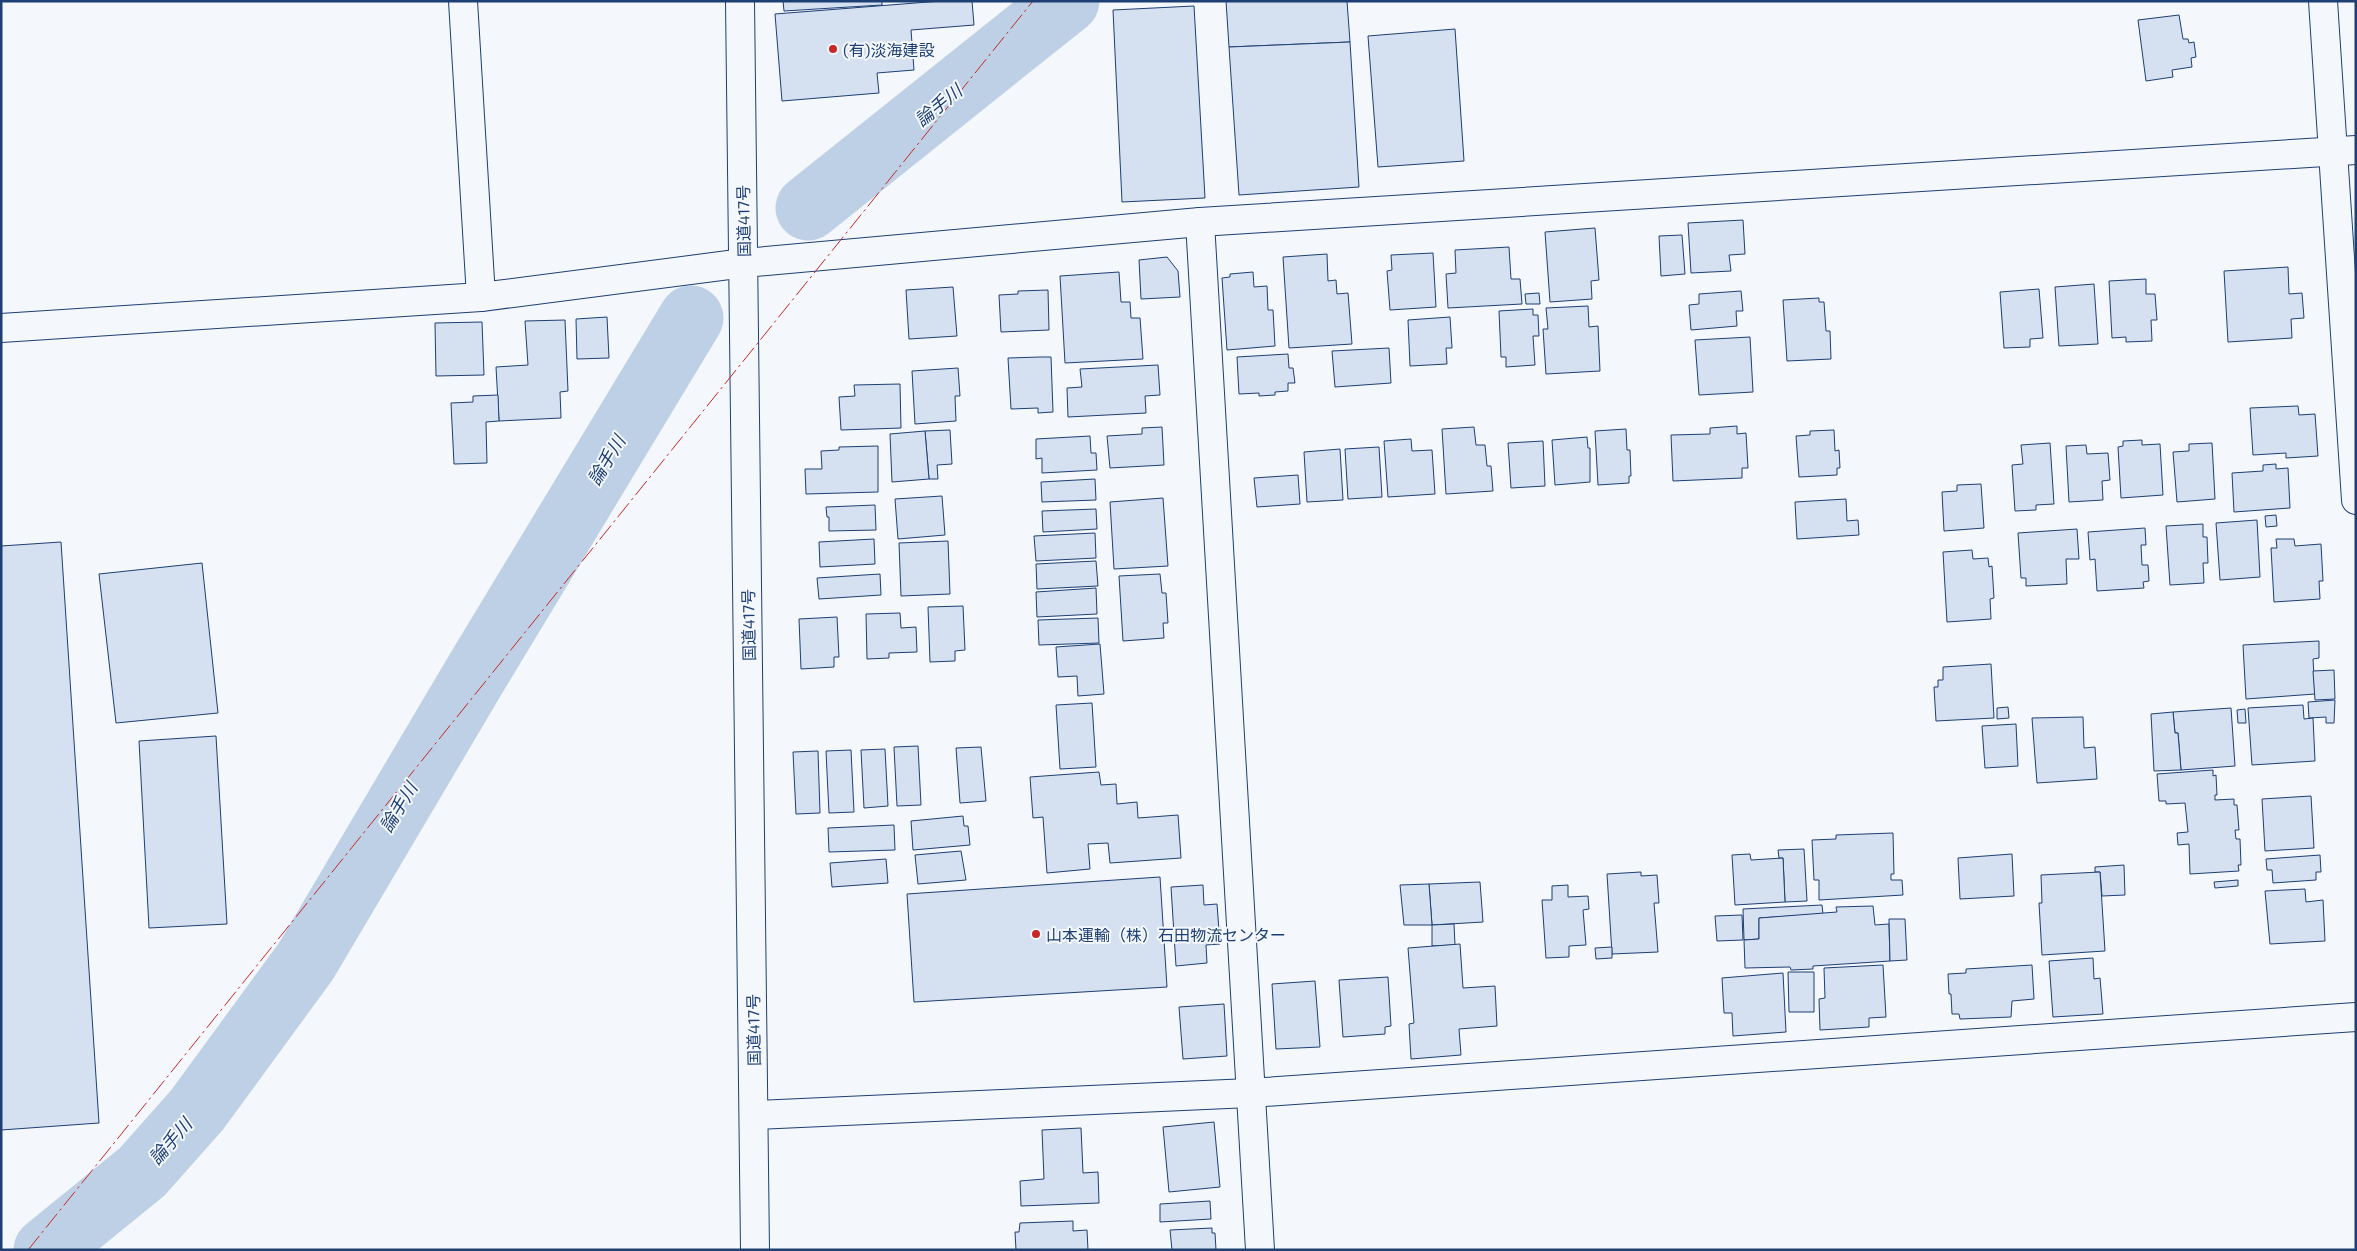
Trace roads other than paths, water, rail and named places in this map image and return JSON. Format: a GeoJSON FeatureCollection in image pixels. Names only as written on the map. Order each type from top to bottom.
{"type":"FeatureCollection","features":[{"type":"Feature","properties":{"kind":"main road"},"geometry":{"type":"LineString","coordinates":[[462,1],[481,296]]}},
{"type":"Feature","properties":{"kind":"main road","name":"国道417号"},"geometry":{"type":"LineString","coordinates":[[740,1],[755,1250]]}},
{"type":"Feature","properties":{"kind":"main road"},"geometry":{"type":"LineString","coordinates":[[2323,1],[2344,151],[2356,500]]}},
{"type":"Feature","properties":{"kind":"main road"},"geometry":{"type":"LineString","coordinates":[[1,328],[481,296],[744,263],[1200,222],[2344,151]]}},
{"type":"Feature","properties":{"kind":"main road"},"geometry":{"type":"LineString","coordinates":[[1200,222],[1260,1250]]}},
{"type":"Feature","properties":{"kind":"main road"},"geometry":{"type":"LineString","coordinates":[[754,1115],[1250,1094],[2356,1017]]}},
{"type":"Feature","properties":{"kind":"waterway","name":"論手川"},"geometry":{"type":"LineString","coordinates":[[808,208],[1067,1]]}},
{"type":"Feature","properties":{"kind":"waterway","name":"論手川"},"geometry":{"type":"LineString","coordinates":[[46,1250],[142,1172],[197,1110],[306,961],[474,677],[691,318]]}},
{"type":"Feature","properties":{"kind":"place","name":"(有)淡海建設"},"geometry":{"type":"Point","coordinates":[833,49]}},
{"type":"Feature","properties":{"kind":"place","name":"山本運輸（株）石田物流センター"},"geometry":{"type":"Point","coordinates":[1036,934]}}]}
